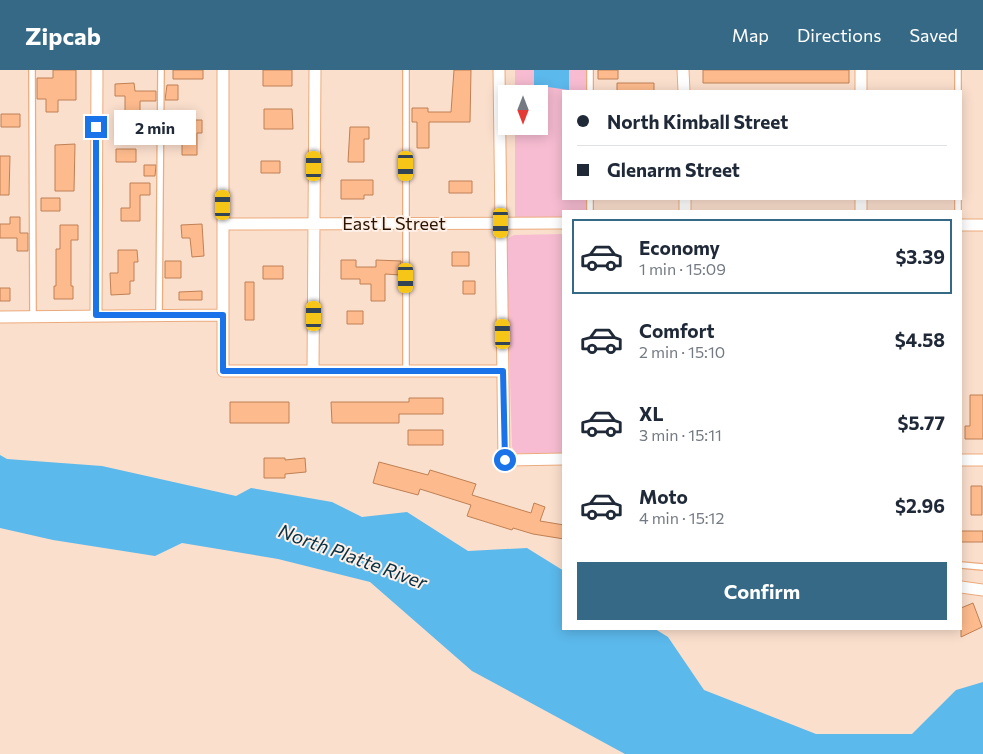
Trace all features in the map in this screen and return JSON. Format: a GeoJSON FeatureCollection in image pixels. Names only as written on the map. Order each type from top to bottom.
{"type":"FeatureCollection","features":[{"type":"Feature","properties":{"kind":"street"},"geometry":{"type":"LineString","coordinates":[[96,315],[97,70]]}},
{"type":"Feature","properties":{"kind":"street"},"geometry":{"type":"LineString","coordinates":[[224,70],[223,371],[503,371]]}},
{"type":"Feature","properties":{"kind":"street"},"geometry":{"type":"LineString","coordinates":[[313,371],[314,70]]}},
{"type":"Feature","properties":{"kind":"street"},"geometry":{"type":"LineString","coordinates":[[499,70],[504,460],[562,459]]}},
{"type":"Feature","properties":{"kind":"street"},"geometry":{"type":"LineString","coordinates":[[683,70],[684,90]]}},
{"type":"Feature","properties":{"kind":"street"},"geometry":{"type":"LineString","coordinates":[[861,70],[861,90]]}},
{"type":"Feature","properties":{"kind":"street","name":"East L Street"},"geometry":{"type":"LineString","coordinates":[[223,224],[562,223]]}},
{"type":"Feature","properties":{"kind":"street"},"geometry":{"type":"LineString","coordinates":[[962,225],[983,225]]}},
{"type":"Feature","properties":{"kind":"street"},"geometry":{"type":"LineString","coordinates":[[0,317],[223,315]]}},
{"type":"Feature","properties":{"kind":"street"},"geometry":{"type":"LineString","coordinates":[[962,460],[983,460]]}},
{"type":"Feature","properties":{"kind":"street"},"geometry":{"type":"LineString","coordinates":[[962,586],[983,590]]}},
{"type":"Feature","properties":{"kind":"lane"},"geometry":{"type":"LineString","coordinates":[[32,70],[33,316]]}},
{"type":"Feature","properties":{"kind":"lane"},"geometry":{"type":"LineString","coordinates":[[159,315],[161,70]]}},
{"type":"Feature","properties":{"kind":"lane"},"geometry":{"type":"LineString","coordinates":[[406,70],[406,371]]}},
{"type":"Feature","properties":{"kind":"lane"},"geometry":{"type":"LineString","coordinates":[[590,70],[590,90]]}},
{"type":"Feature","properties":{"kind":"lane"},"geometry":{"type":"LineString","coordinates":[[958,70],[958,90]]}},
{"type":"Feature","properties":{"kind":"lane"},"geometry":{"type":"LineString","coordinates":[[962,565],[983,567]]}},
{"type":"Feature","properties":{"kind":"shaded area"},"geometry":{"type":"Polygon","coordinates":[[[515,70],[586,70],[587,90],[562,90],[562,200],[587,200],[587,210],[562,210],[562,217],[515,218],[515,135],[548,135],[548,85],[515,85],[515,70]]]}},
{"type":"Feature","properties":{"kind":"shaded area"},"geometry":{"type":"Polygon","coordinates":[[[562,234],[562,453],[516,453],[512,447],[506,240],[514,235],[562,234]]]}},
{"type":"Feature","properties":{"kind":"water"},"geometry":{"type":"Polygon","coordinates":[[[534,70],[569,70],[569,90],[548,87],[548,85],[534,85],[534,70]]]}},
{"type":"Feature","properties":{"kind":"water","name":"North Platte River"},"geometry":{"type":"Polygon","coordinates":[[[0,455],[7,459],[102,466],[236,496],[251,488],[332,502],[362,517],[407,512],[468,551],[527,548],[562,570],[562,630],[657,630],[668,637],[704,690],[816,734],[912,734],[956,690],[983,682],[983,754],[625,754],[472,671],[370,582],[278,559],[182,543],[155,556],[53,540],[0,528],[0,455]]]}},
{"type":"Feature","properties":{"kind":"building"},"geometry":{"type":"Polygon","coordinates":[[[53,70],[76,70],[76,100],[58,100],[58,112],[46,112],[46,99],[37,99],[37,78],[53,78],[53,70]]]}},
{"type":"Feature","properties":{"kind":"building"},"geometry":{"type":"Polygon","coordinates":[[[173,70],[203,70],[203,79],[173,79],[173,70]]]}},
{"type":"Feature","properties":{"kind":"building"},"geometry":{"type":"Polygon","coordinates":[[[263,70],[292,70],[292,86],[263,86],[263,70]]]}},
{"type":"Feature","properties":{"kind":"building"},"geometry":{"type":"Polygon","coordinates":[[[454,70],[471,70],[470,122],[429,122],[429,148],[417,148],[417,122],[412,122],[412,108],[428,108],[428,112],[451,112],[454,70]]]}},
{"type":"Feature","properties":{"kind":"building"},"geometry":{"type":"Polygon","coordinates":[[[598,70],[618,70],[618,79],[598,79],[598,70]]]}},
{"type":"Feature","properties":{"kind":"building"},"geometry":{"type":"Polygon","coordinates":[[[703,70],[849,70],[849,83],[703,83],[703,70]]]}},
{"type":"Feature","properties":{"kind":"building"},"geometry":{"type":"Polygon","coordinates":[[[134,83],[135,91],[156,91],[156,101],[140,101],[140,113],[125,113],[125,96],[115,96],[115,84],[134,83]]]}},
{"type":"Feature","properties":{"kind":"building"},"geometry":{"type":"Polygon","coordinates":[[[617,83],[654,83],[654,90],[617,90],[617,83]]]}},
{"type":"Feature","properties":{"kind":"building"},"geometry":{"type":"Polygon","coordinates":[[[167,85],[178,85],[178,100],[165,100],[167,85]]]}},
{"type":"Feature","properties":{"kind":"building"},"geometry":{"type":"Polygon","coordinates":[[[264,109],[292,109],[293,129],[264,129],[264,109]]]}},
{"type":"Feature","properties":{"kind":"building"},"geometry":{"type":"Polygon","coordinates":[[[1,114],[20,114],[20,127],[1,127],[1,114]]]}},
{"type":"Feature","properties":{"kind":"building"},"geometry":{"type":"Polygon","coordinates":[[[182,120],[202,120],[202,133],[197,133],[197,155],[182,155],[182,120]]]}},
{"type":"Feature","properties":{"kind":"building"},"geometry":{"type":"Polygon","coordinates":[[[137,123],[156,123],[156,136],[137,136],[137,123]]]}},
{"type":"Feature","properties":{"kind":"building"},"geometry":{"type":"Polygon","coordinates":[[[350,127],[369,127],[369,139],[364,139],[364,162],[348,162],[350,127]]]}},
{"type":"Feature","properties":{"kind":"building"},"geometry":{"type":"Polygon","coordinates":[[[75,144],[74,191],[55,191],[55,145],[75,144]]]}},
{"type":"Feature","properties":{"kind":"building"},"geometry":{"type":"Polygon","coordinates":[[[116,149],[136,149],[136,162],[116,162],[116,149]]]}},
{"type":"Feature","properties":{"kind":"building"},"geometry":{"type":"Polygon","coordinates":[[[0,156],[10,156],[9,195],[0,195],[0,156]]]}},
{"type":"Feature","properties":{"kind":"building"},"geometry":{"type":"Polygon","coordinates":[[[261,161],[280,161],[280,173],[261,173],[261,161]]]}},
{"type":"Feature","properties":{"kind":"building"},"geometry":{"type":"Polygon","coordinates":[[[144,165],[156,165],[155,176],[144,176],[144,165]]]}},
{"type":"Feature","properties":{"kind":"building"},"geometry":{"type":"Polygon","coordinates":[[[341,180],[373,180],[373,195],[364,195],[364,199],[341,199],[341,180]]]}},
{"type":"Feature","properties":{"kind":"building"},"geometry":{"type":"Polygon","coordinates":[[[449,181],[472,181],[472,193],[449,193],[449,181]]]}},
{"type":"Feature","properties":{"kind":"building"},"geometry":{"type":"Polygon","coordinates":[[[130,183],[150,183],[150,195],[140,195],[140,221],[121,221],[121,208],[130,208],[130,183]]]}},
{"type":"Feature","properties":{"kind":"building"},"geometry":{"type":"Polygon","coordinates":[[[41,198],[60,198],[60,211],[41,211],[41,198]]]}},
{"type":"Feature","properties":{"kind":"building"},"geometry":{"type":"Polygon","coordinates":[[[10,217],[20,217],[20,233],[28,233],[28,251],[17,251],[17,238],[0,238],[0,224],[10,224],[10,217]]]}},
{"type":"Feature","properties":{"kind":"building"},"geometry":{"type":"Polygon","coordinates":[[[202,224],[204,256],[192,257],[190,238],[182,238],[181,225],[202,224]]]}},
{"type":"Feature","properties":{"kind":"building"},"geometry":{"type":"Polygon","coordinates":[[[60,225],[78,225],[78,240],[71,240],[71,286],[73,286],[73,299],[54,299],[56,249],[60,249],[60,225]]]}},
{"type":"Feature","properties":{"kind":"building"},"geometry":{"type":"Polygon","coordinates":[[[118,250],[137,250],[138,262],[134,262],[134,281],[130,281],[130,294],[111,295],[110,273],[118,273],[118,250]]]}},
{"type":"Feature","properties":{"kind":"building"},"geometry":{"type":"Polygon","coordinates":[[[452,252],[469,252],[469,266],[452,266],[452,252]]]}},
{"type":"Feature","properties":{"kind":"building"},"geometry":{"type":"Polygon","coordinates":[[[341,260],[356,260],[356,267],[376,267],[376,260],[401,261],[400,275],[385,274],[385,301],[371,301],[371,284],[360,284],[360,279],[341,279],[341,260]]]}},
{"type":"Feature","properties":{"kind":"building"},"geometry":{"type":"Polygon","coordinates":[[[165,261],[181,261],[181,278],[165,278],[165,261]]]}},
{"type":"Feature","properties":{"kind":"building"},"geometry":{"type":"Polygon","coordinates":[[[263,266],[283,266],[283,279],[263,279],[263,266]]]}},
{"type":"Feature","properties":{"kind":"building"},"geometry":{"type":"Polygon","coordinates":[[[463,281],[475,281],[475,294],[463,294],[463,281]]]}},
{"type":"Feature","properties":{"kind":"building"},"geometry":{"type":"Polygon","coordinates":[[[245,282],[254,282],[254,320],[245,320],[245,282]]]}},
{"type":"Feature","properties":{"kind":"building"},"geometry":{"type":"Polygon","coordinates":[[[0,288],[10,288],[10,301],[0,301],[0,288]]]}},
{"type":"Feature","properties":{"kind":"building"},"geometry":{"type":"Polygon","coordinates":[[[202,291],[202,300],[179,300],[179,292],[202,291]]]}},
{"type":"Feature","properties":{"kind":"building"},"geometry":{"type":"Polygon","coordinates":[[[347,311],[363,311],[363,324],[347,324],[347,311]]]}},
{"type":"Feature","properties":{"kind":"building"},"geometry":{"type":"Polygon","coordinates":[[[970,395],[983,395],[983,439],[965,439],[965,426],[970,426],[970,395]]]}},
{"type":"Feature","properties":{"kind":"building"},"geometry":{"type":"Polygon","coordinates":[[[409,398],[443,398],[443,414],[399,414],[399,423],[332,423],[331,402],[409,402],[409,398]]]}},
{"type":"Feature","properties":{"kind":"building"},"geometry":{"type":"Polygon","coordinates":[[[230,402],[289,402],[289,423],[230,423],[230,402]]]}},
{"type":"Feature","properties":{"kind":"building"},"geometry":{"type":"Polygon","coordinates":[[[408,430],[443,430],[443,445],[408,445],[408,430]]]}},
{"type":"Feature","properties":{"kind":"building"},"geometry":{"type":"Polygon","coordinates":[[[264,458],[285,458],[285,460],[305,458],[306,472],[285,474],[285,478],[264,478],[264,458]]]}},
{"type":"Feature","properties":{"kind":"building"},"geometry":{"type":"Polygon","coordinates":[[[379,462],[428,475],[430,470],[476,484],[472,495],[531,513],[534,503],[545,507],[540,521],[562,525],[562,539],[533,534],[513,528],[512,530],[467,516],[471,505],[420,489],[418,495],[373,483],[379,462]]]}},
{"type":"Feature","properties":{"kind":"building"},"geometry":{"type":"Polygon","coordinates":[[[971,486],[982,486],[982,515],[971,515],[971,486]]]}},
{"type":"Feature","properties":{"kind":"building"},"geometry":{"type":"Polygon","coordinates":[[[962,531],[983,531],[983,542],[962,542],[962,531]]]}},
{"type":"Feature","properties":{"kind":"building"},"geometry":{"type":"Polygon","coordinates":[[[973,603],[982,627],[961,637],[962,630],[962,608],[973,603]]]}},
{"type":"Feature","properties":{"kind":"route"},"geometry":{"type":"LineString","coordinates":[[96,127],[96,315],[223,315],[223,371],[503,371],[505,460]]}}]}
